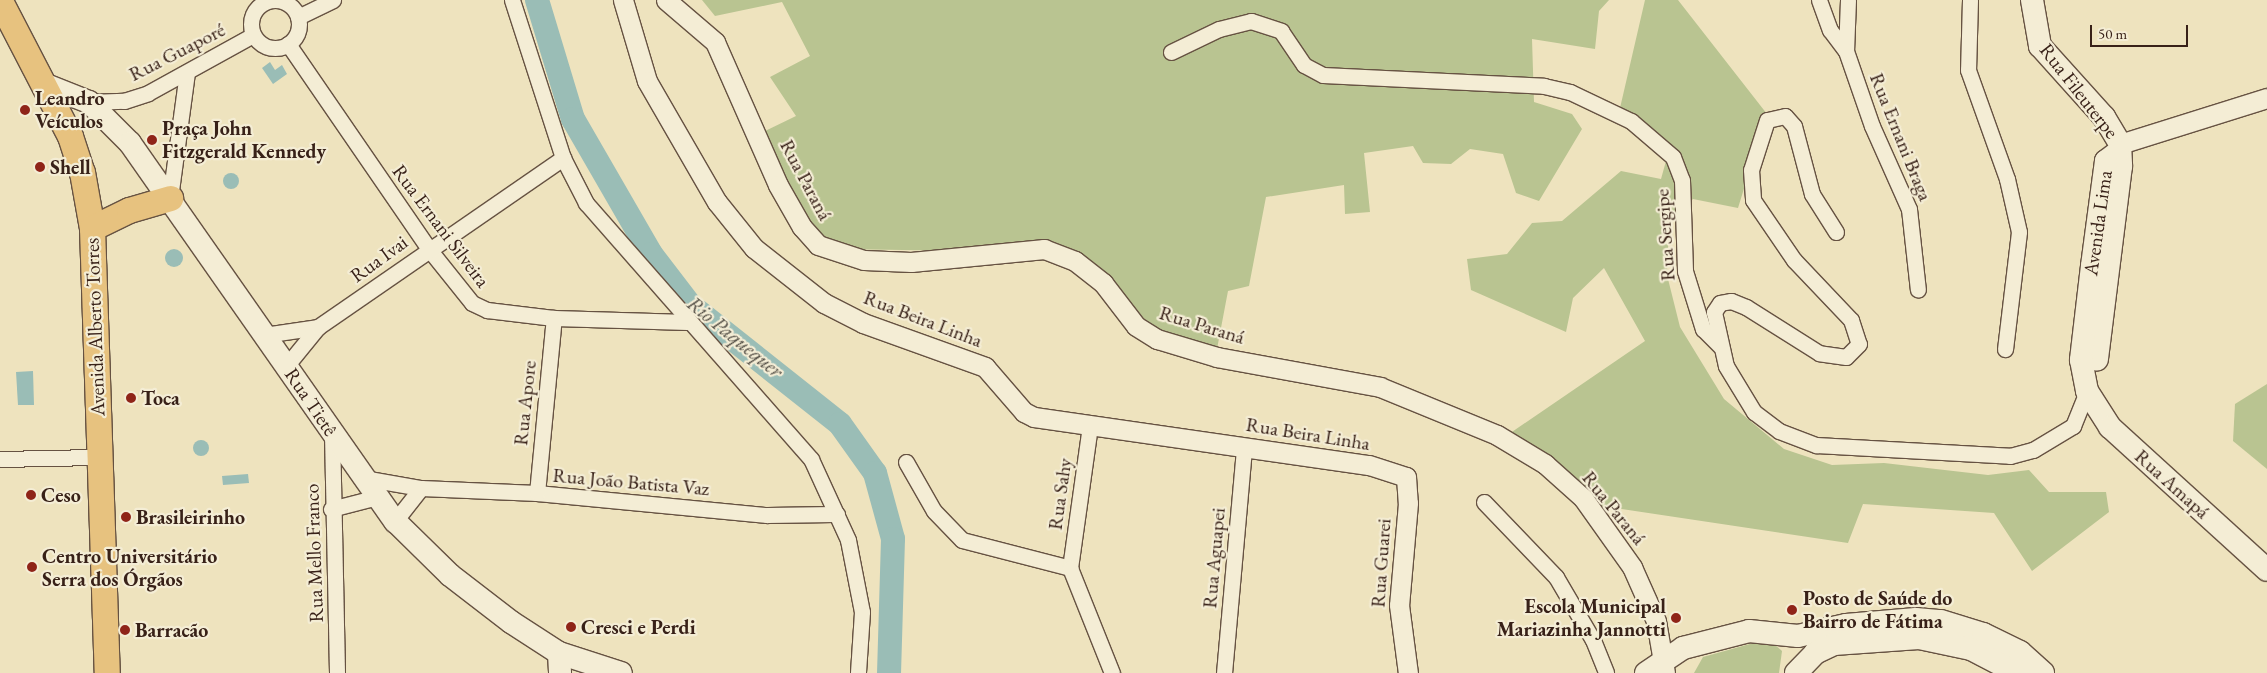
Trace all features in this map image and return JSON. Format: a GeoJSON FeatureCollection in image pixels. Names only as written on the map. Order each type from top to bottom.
{"type":"FeatureCollection","features":[{"type":"Feature","properties":{"kind":"main road","name":"Rua Fileuterpe"},"geometry":{"type":"LineString","coordinates":[[2032,0],[2040,46],[2104,117],[2119,148]]}},
{"type":"Feature","properties":{"kind":"main road","name":"Avenida Alberto Torres"},"geometry":{"type":"LineString","coordinates":[[0,1],[46,85],[82,172],[92,228],[98,457],[107,673]]}},
{"type":"Feature","properties":{"kind":"main road","name":"Rua Tietê"},"geometry":{"type":"LineString","coordinates":[[46,85],[89,102],[130,143],[287,365],[363,478],[395,521],[450,575],[560,663],[621,673]]}},
{"type":"Feature","properties":{"kind":"main road","name":"Avenida Lima"},"geometry":{"type":"LineString","coordinates":[[2087,391],[2082,360],[2100,267],[2106,162],[2119,148]]}},
{"type":"Feature","properties":{"kind":"main road"},"geometry":{"type":"LineString","coordinates":[[92,228],[129,210],[170,198]]}},
{"type":"Feature","properties":{"kind":"main road","name":"Rua Amapá"},"geometry":{"type":"LineString","coordinates":[[2087,391],[2110,428],[2267,570]]}},
{"type":"Feature","properties":{"kind":"main road"},"geometry":{"type":"LineString","coordinates":[[1658,669],[1682,648],[1749,631],[1798,636],[1847,633],[1919,638],[1952,634],[2029,670]]}},
{"type":"Feature","properties":{"kind":"main road"},"geometry":{"type":"LineString","coordinates":[[1800,671],[1822,649],[1847,633]]}},
{"type":"Feature","properties":{"kind":"street"},"geometry":{"type":"LineString","coordinates":[[298,17],[333,0]]}},
{"type":"Feature","properties":{"kind":"street"},"geometry":{"type":"LineString","coordinates":[[512,0],[563,158],[586,203],[687,322],[811,459],[848,540],[862,612],[858,673]]}},
{"type":"Feature","properties":{"kind":"street","name":"Rua Beira Linha"},"geometry":{"type":"LineString","coordinates":[[623,0],[637,56],[668,124],[717,202],[754,248],[788,279],[863,323],[986,367],[1024,412],[1090,426],[1142,429],[1244,447],[1369,465],[1400,474],[1409,485]]}},
{"type":"Feature","properties":{"kind":"street","name":"Rua Paraná"},"geometry":{"type":"LineString","coordinates":[[666,0],[714,42],[778,185],[802,228],[818,245],[864,260],[911,262],[1044,249],[1075,261],[1103,283],[1136,326],[1157,339],[1217,357],[1380,387],[1497,435],[1546,464],[1583,498],[1632,567],[1656,621],[1658,669]]}},
{"type":"Feature","properties":{"kind":"street"},"geometry":{"type":"LineString","coordinates":[[1819,0],[1830,30],[1846,50]]}},
{"type":"Feature","properties":{"kind":"street","name":"Rua Ernani Braga"},"geometry":{"type":"LineString","coordinates":[[1848,0],[1846,50],[1872,126],[1909,209],[1918,290]]}},
{"type":"Feature","properties":{"kind":"street"},"geometry":{"type":"LineString","coordinates":[[1970,0],[1968,70],[2007,179],[2018,232],[2005,349]]}},
{"type":"Feature","properties":{"kind":"street"},"geometry":{"type":"LineString","coordinates":[[282,1],[298,17],[298,33],[288,44],[265,46],[253,35],[252,15],[257,3],[282,1]]}},
{"type":"Feature","properties":{"kind":"street","name":"Rua Sergipe"},"geometry":{"type":"LineString","coordinates":[[1171,52],[1220,29],[1251,21],[1281,31],[1304,64],[1323,75],[1544,86],[1570,92],[1631,121],[1673,157],[1682,180],[1684,271],[1703,329],[1720,346],[1730,374],[1754,412],[1779,431],[1816,445],[2010,456],[2033,450],[2073,426],[2087,391]]}},
{"type":"Feature","properties":{"kind":"street","name":"Rua Guaporé"},"geometry":{"type":"LineString","coordinates":[[89,102],[124,101],[187,73],[253,35]]}},
{"type":"Feature","properties":{"kind":"street","name":"Rua Ernani Silveira"},"geometry":{"type":"LineString","coordinates":[[288,44],[428,248],[472,303],[487,310],[554,318],[687,322]]}},
{"type":"Feature","properties":{"kind":"street"},"geometry":{"type":"LineString","coordinates":[[170,198],[187,73]]}},
{"type":"Feature","properties":{"kind":"street"},"geometry":{"type":"LineString","coordinates":[[2119,148],[2267,98]]}},
{"type":"Feature","properties":{"kind":"street"},"geometry":{"type":"LineString","coordinates":[[1720,346],[1714,312],[1720,303],[1731,301],[1819,353],[1846,357],[1860,344],[1851,320],[1794,260],[1754,200],[1752,170],[1767,120],[1785,116],[1794,126],[1812,194],[1836,232]]}},
{"type":"Feature","properties":{"kind":"street","name":"Rua Ivai"},"geometry":{"type":"LineString","coordinates":[[287,365],[318,327],[428,248],[563,158]]}},
{"type":"Feature","properties":{"kind":"street","name":"Rua Apore"},"geometry":{"type":"LineString","coordinates":[[537,493],[554,318]]}},
{"type":"Feature","properties":{"kind":"street","name":"Rua Ivai"},"geometry":{"type":"LineString","coordinates":[[264,335],[318,327]]}},
{"type":"Feature","properties":{"kind":"street","name":"Rua Sahy"},"geometry":{"type":"LineString","coordinates":[[1070,568],[1090,426]]}},
{"type":"Feature","properties":{"kind":"street","name":"Rua Mello Franco"},"geometry":{"type":"LineString","coordinates":[[332,433],[331,509],[337,673]]}},
{"type":"Feature","properties":{"kind":"street","name":"Rua Aguapei"},"geometry":{"type":"LineString","coordinates":[[1224,673],[1244,447]]}},
{"type":"Feature","properties":{"kind":"street"},"geometry":{"type":"LineString","coordinates":[[0,459],[98,457]]}},
{"type":"Feature","properties":{"kind":"street"},"geometry":{"type":"LineString","coordinates":[[906,462],[934,511],[962,540],[1070,568],[1112,673]]}},
{"type":"Feature","properties":{"kind":"street","name":"Rua João Batista Vaz"},"geometry":{"type":"LineString","coordinates":[[363,478],[421,488],[537,493],[767,515],[837,514]]}},
{"type":"Feature","properties":{"kind":"street","name":"Rua Guarei"},"geometry":{"type":"LineString","coordinates":[[1408,673],[1399,605],[1409,485]]}},
{"type":"Feature","properties":{"kind":"street"},"geometry":{"type":"LineString","coordinates":[[395,521],[421,488]]}},
{"type":"Feature","properties":{"kind":"street"},"geometry":{"type":"LineString","coordinates":[[331,509],[377,497]]}},
{"type":"Feature","properties":{"kind":"street"},"geometry":{"type":"LineString","coordinates":[[1484,502],[1556,577],[1593,640],[1606,673]]}},
{"type":"Feature","properties":{"kind":"street"},"geometry":{"type":"LineString","coordinates":[[1798,636],[1800,671]]}},
{"type":"Feature","properties":{"kind":"green space"},"geometry":{"type":"Polygon","coordinates":[[[702,0],[1609,0],[1599,11],[1595,49],[1532,39],[1534,102],[1572,114],[1582,129],[1539,201],[1516,193],[1503,154],[1470,149],[1451,164],[1423,163],[1413,146],[1364,153],[1370,212],[1345,214],[1344,185],[1266,197],[1249,286],[1228,291],[1217,349],[1157,334],[1071,265],[1039,252],[837,249],[812,231],[761,133],[796,116],[770,77],[810,56],[782,2],[715,16],[702,0]]]}},
{"type":"Feature","properties":{"kind":"green space"},"geometry":{"type":"Polygon","coordinates":[[[1645,0],[1678,0],[1767,114],[1738,208],[1693,199],[1669,221],[1667,275],[1680,327],[1724,399],[1784,449],[1832,465],[1884,463],[1988,475],[2029,470],[2049,492],[2106,492],[2109,512],[2032,571],[1994,513],[1863,504],[1848,543],[1595,505],[1506,436],[1645,341],[1604,268],[1573,298],[1566,332],[1471,290],[1467,259],[1507,254],[1532,223],[1562,221],[1621,171],[1661,179],[1666,161],[1653,145],[1617,121],[1645,0]]]}},
{"type":"Feature","properties":{"kind":"green space"},"geometry":{"type":"Polygon","coordinates":[[[2267,384],[2267,469],[2233,441],[2235,404],[2267,384]]]}},
{"type":"Feature","properties":{"kind":"green space"},"geometry":{"type":"Polygon","coordinates":[[[1768,639],[1782,651],[1779,673],[1694,673],[1703,657],[1768,639]]]}},
{"type":"Feature","properties":{"kind":"water"},"geometry":{"type":"Polygon","coordinates":[[[270,62],[275,70],[282,65],[287,74],[273,84],[262,68],[270,62]]]}},
{"type":"Feature","properties":{"kind":"water"},"geometry":{"type":"Polygon","coordinates":[[[231,173],[237,175],[239,181],[237,187],[231,189],[225,187],[223,181],[225,175],[231,173]]]}},
{"type":"Feature","properties":{"kind":"water"},"geometry":{"type":"Polygon","coordinates":[[[174,249],[180,252],[183,258],[180,264],[174,267],[168,264],[165,258],[168,252],[174,249]]]}},
{"type":"Feature","properties":{"kind":"water"},"geometry":{"type":"Polygon","coordinates":[[[33,371],[34,405],[18,405],[16,372],[33,371]]]}},
{"type":"Feature","properties":{"kind":"water"},"geometry":{"type":"Polygon","coordinates":[[[198,440],[204,440],[209,445],[207,454],[198,456],[193,451],[193,445],[198,440]]]}},
{"type":"Feature","properties":{"kind":"water"},"geometry":{"type":"Polygon","coordinates":[[[248,474],[249,483],[223,485],[222,476],[248,474]]]}},
{"type":"Feature","properties":{"kind":"waterway","name":"Rio Paquequer"},"geometry":{"type":"LineString","coordinates":[[537,0],[573,119],[651,254],[690,305],[840,424],[875,473],[893,539],[889,673]]}},
{"type":"Feature","properties":{"kind":"place","name":"Leandro Veículos"},"geometry":{"type":"Point","coordinates":[25,110]}},
{"type":"Feature","properties":{"kind":"place","name":"Praça John Fitzgerald Kennedy"},"geometry":{"type":"Point","coordinates":[152,140]}},
{"type":"Feature","properties":{"kind":"place","name":"Shell"},"geometry":{"type":"Point","coordinates":[40,167]}},
{"type":"Feature","properties":{"kind":"place","name":"Toca"},"geometry":{"type":"Point","coordinates":[131,398]}},
{"type":"Feature","properties":{"kind":"place","name":"Ceso"},"geometry":{"type":"Point","coordinates":[31,495]}},
{"type":"Feature","properties":{"kind":"place","name":"Brasileirinho"},"geometry":{"type":"Point","coordinates":[126,517]}},
{"type":"Feature","properties":{"kind":"place","name":"Centro Universitário Serra dos Órgãos"},"geometry":{"type":"Point","coordinates":[32,567]}},
{"type":"Feature","properties":{"kind":"place","name":"Posto de Saúde do Bairro de Fátima"},"geometry":{"type":"Point","coordinates":[1792,610]}},
{"type":"Feature","properties":{"kind":"place","name":"Escola Municipal Mariazinha Jannotti"},"geometry":{"type":"Point","coordinates":[1676,618]}},
{"type":"Feature","properties":{"kind":"place","name":"Cresci e Perdi"},"geometry":{"type":"Point","coordinates":[571,627]}},
{"type":"Feature","properties":{"kind":"place","name":"Barracão"},"geometry":{"type":"Point","coordinates":[125,630]}}]}
